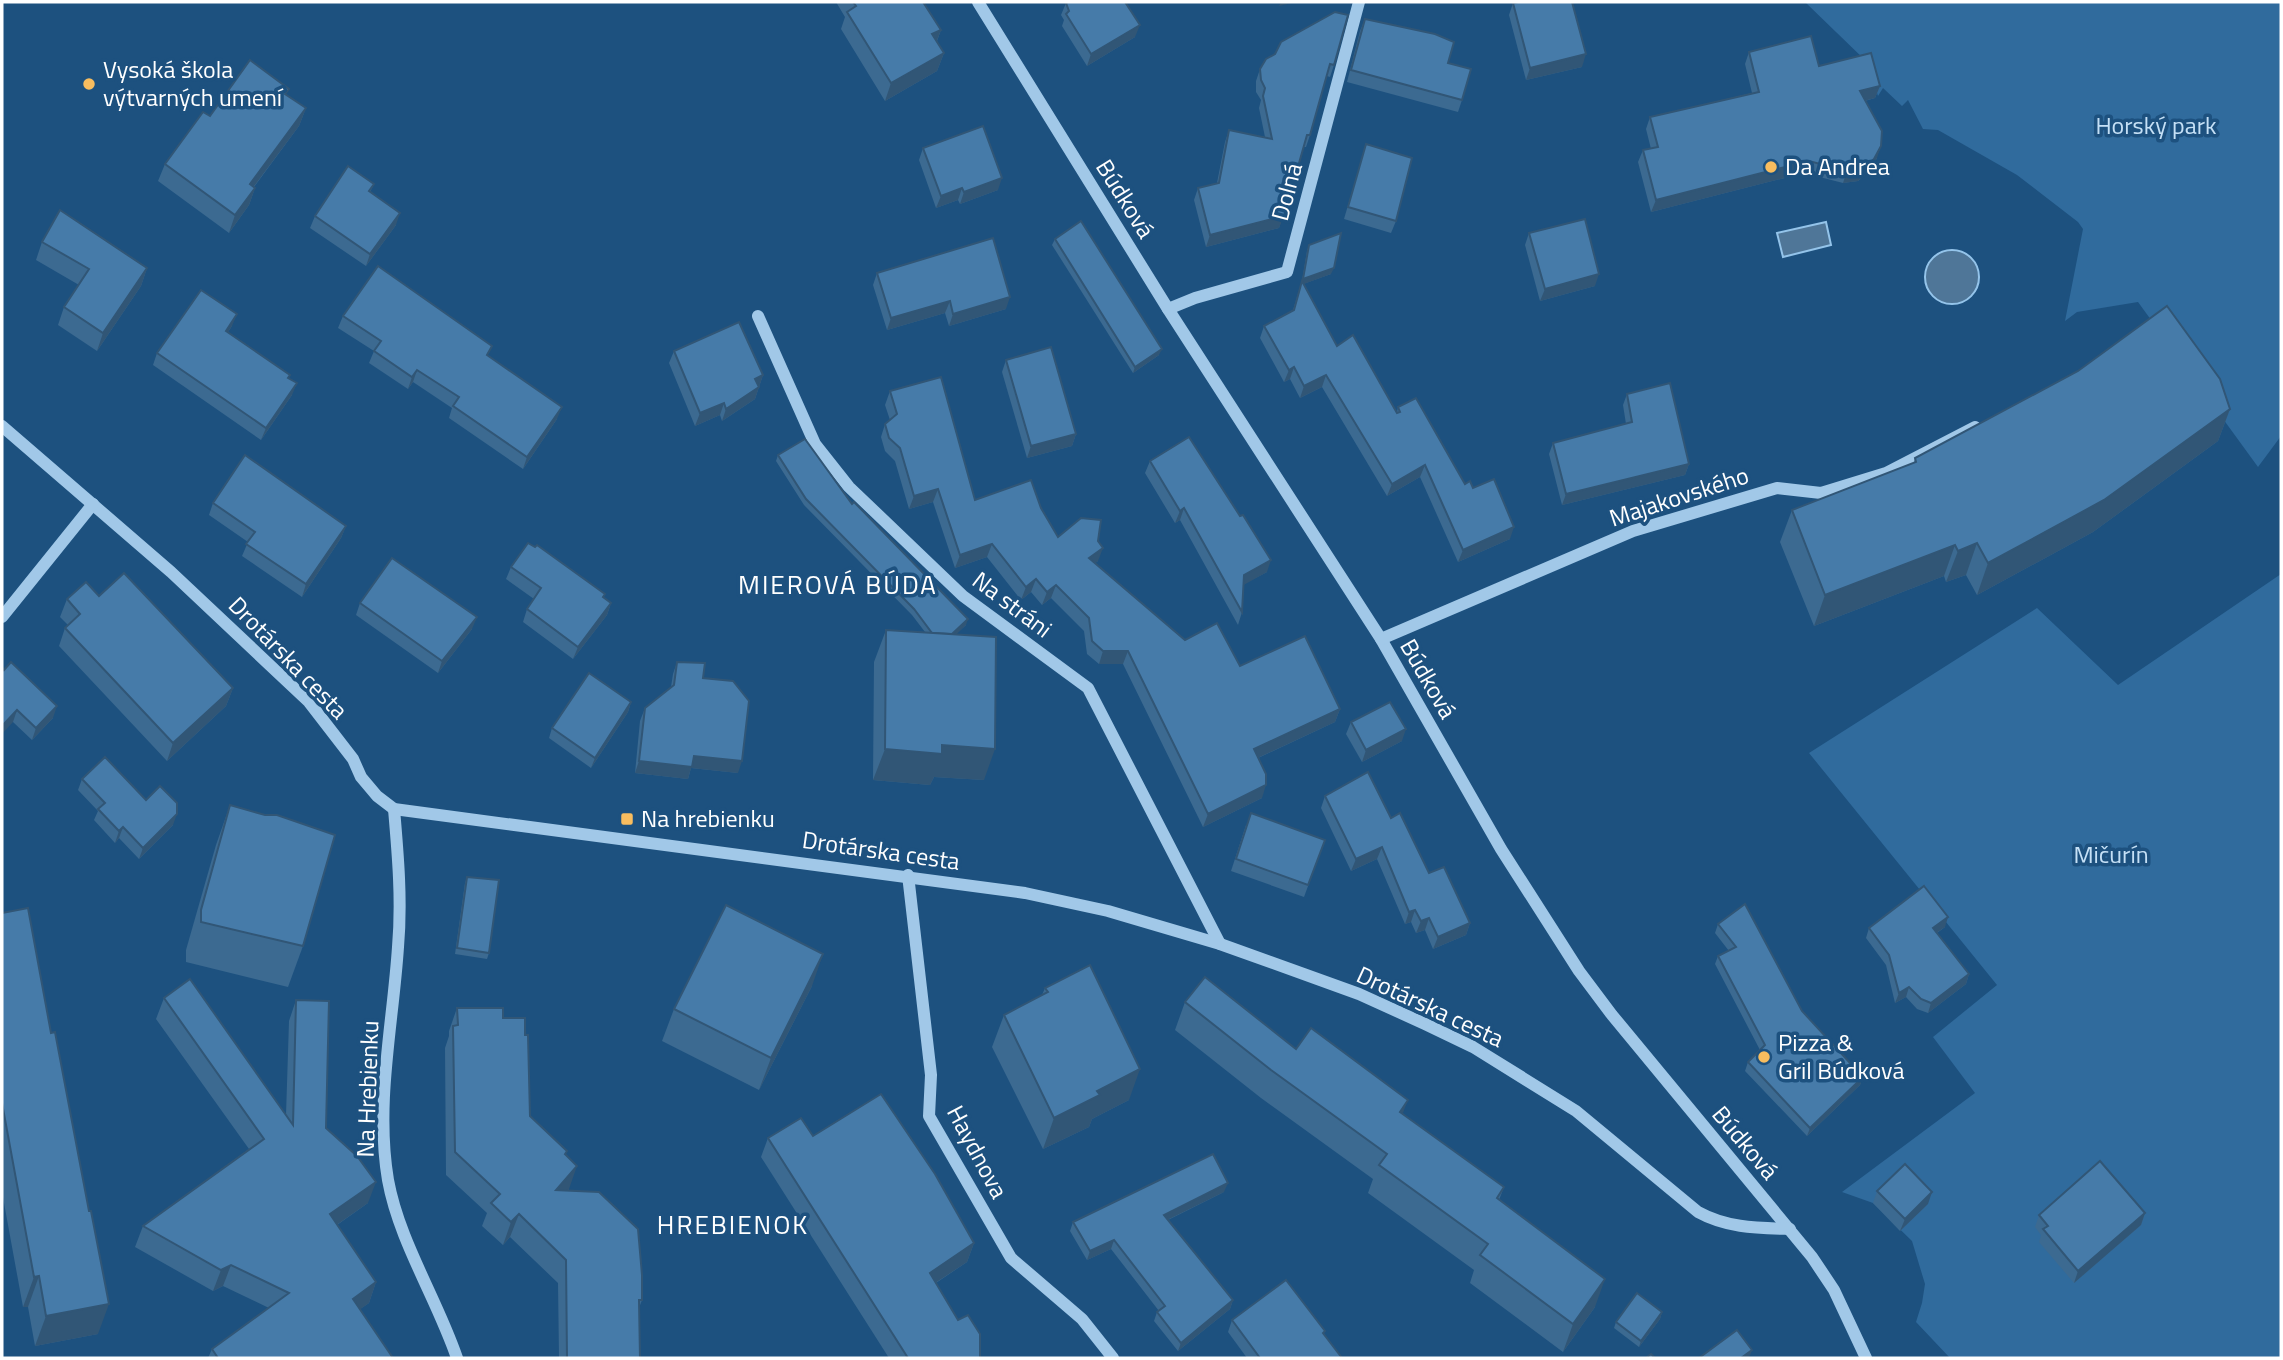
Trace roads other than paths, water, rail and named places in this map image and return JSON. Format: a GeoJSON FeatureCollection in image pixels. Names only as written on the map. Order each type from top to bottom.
{"type":"FeatureCollection","features":[{"type":"Feature","properties":{"kind":"street","name":"Búdková"},"geometry":{"type":"LineString","coordinates":[[978,2],[1168,309],[1381,639],[1502,849],[1579,971],[1706,1131],[1790,1228],[1834,1290],[1866,1358]]}},
{"type":"Feature","properties":{"kind":"street","name":"Dolná"},"geometry":{"type":"LineString","coordinates":[[1168,309],[1195,298],[1287,272],[1359,2]]}},
{"type":"Feature","properties":{"kind":"street","name":"Na stráni"},"geometry":{"type":"LineString","coordinates":[[758,316],[815,444],[849,487],[963,596],[1088,688],[1220,944]]}},
{"type":"Feature","properties":{"kind":"street","name":"Majakovského"},"geometry":{"type":"LineString","coordinates":[[1381,639],[1633,531],[1777,488],[1821,493],[1886,472],[1992,418]]}},
{"type":"Feature","properties":{"kind":"street","name":"Drotárska cesta"},"geometry":{"type":"LineString","coordinates":[[2,426],[171,572],[309,702],[353,759],[361,777],[377,796],[394,809],[1025,892],[1108,911],[1220,944],[1359,994],[1474,1047],[1576,1111],[1710,1219],[1756,1228],[1790,1228]]}},
{"type":"Feature","properties":{"kind":"street"},"geometry":{"type":"LineString","coordinates":[[2,617],[93,503]]}},
{"type":"Feature","properties":{"kind":"street","name":"Na Hrebienku"},"geometry":{"type":"LineString","coordinates":[[394,809],[400,912],[385,1083],[386,1164],[392,1198],[457,1358]]}},
{"type":"Feature","properties":{"kind":"street","name":"Haydnova"},"geometry":{"type":"LineString","coordinates":[[908,876],[931,1074],[929,1116],[1011,1258],[1082,1319],[1113,1358]]}},
{"type":"Feature","properties":{"kind":"place","name":"Vysoká škola výtvarných umení"},"geometry":{"type":"Point","coordinates":[89,84]}},
{"type":"Feature","properties":{"kind":"place","name":"Da Andrea"},"geometry":{"type":"Point","coordinates":[1771,167]}},
{"type":"Feature","properties":{"kind":"place","name":"Na hrebienku"},"geometry":{"type":"Point","coordinates":[627,819]}},
{"type":"Feature","properties":{"kind":"place","name":"Pizza & Gril Búdková"},"geometry":{"type":"Point","coordinates":[1764,1057]}},
{"type":"Feature","properties":{"kind":"district","name":"MIEROVÁ BÚDA"},"geometry":{"type":"Point","coordinates":[838,585]}},
{"type":"Feature","properties":{"kind":"district","name":"HREBIENOK"},"geometry":{"type":"Point","coordinates":[733,1225]}},
{"type":"Feature","properties":{"kind":"park label","name":"Horský park"},"geometry":{"type":"Point","coordinates":[2156,126]}},
{"type":"Feature","properties":{"kind":"park label","name":"Mičurín"},"geometry":{"type":"Point","coordinates":[2111,855]}}]}
